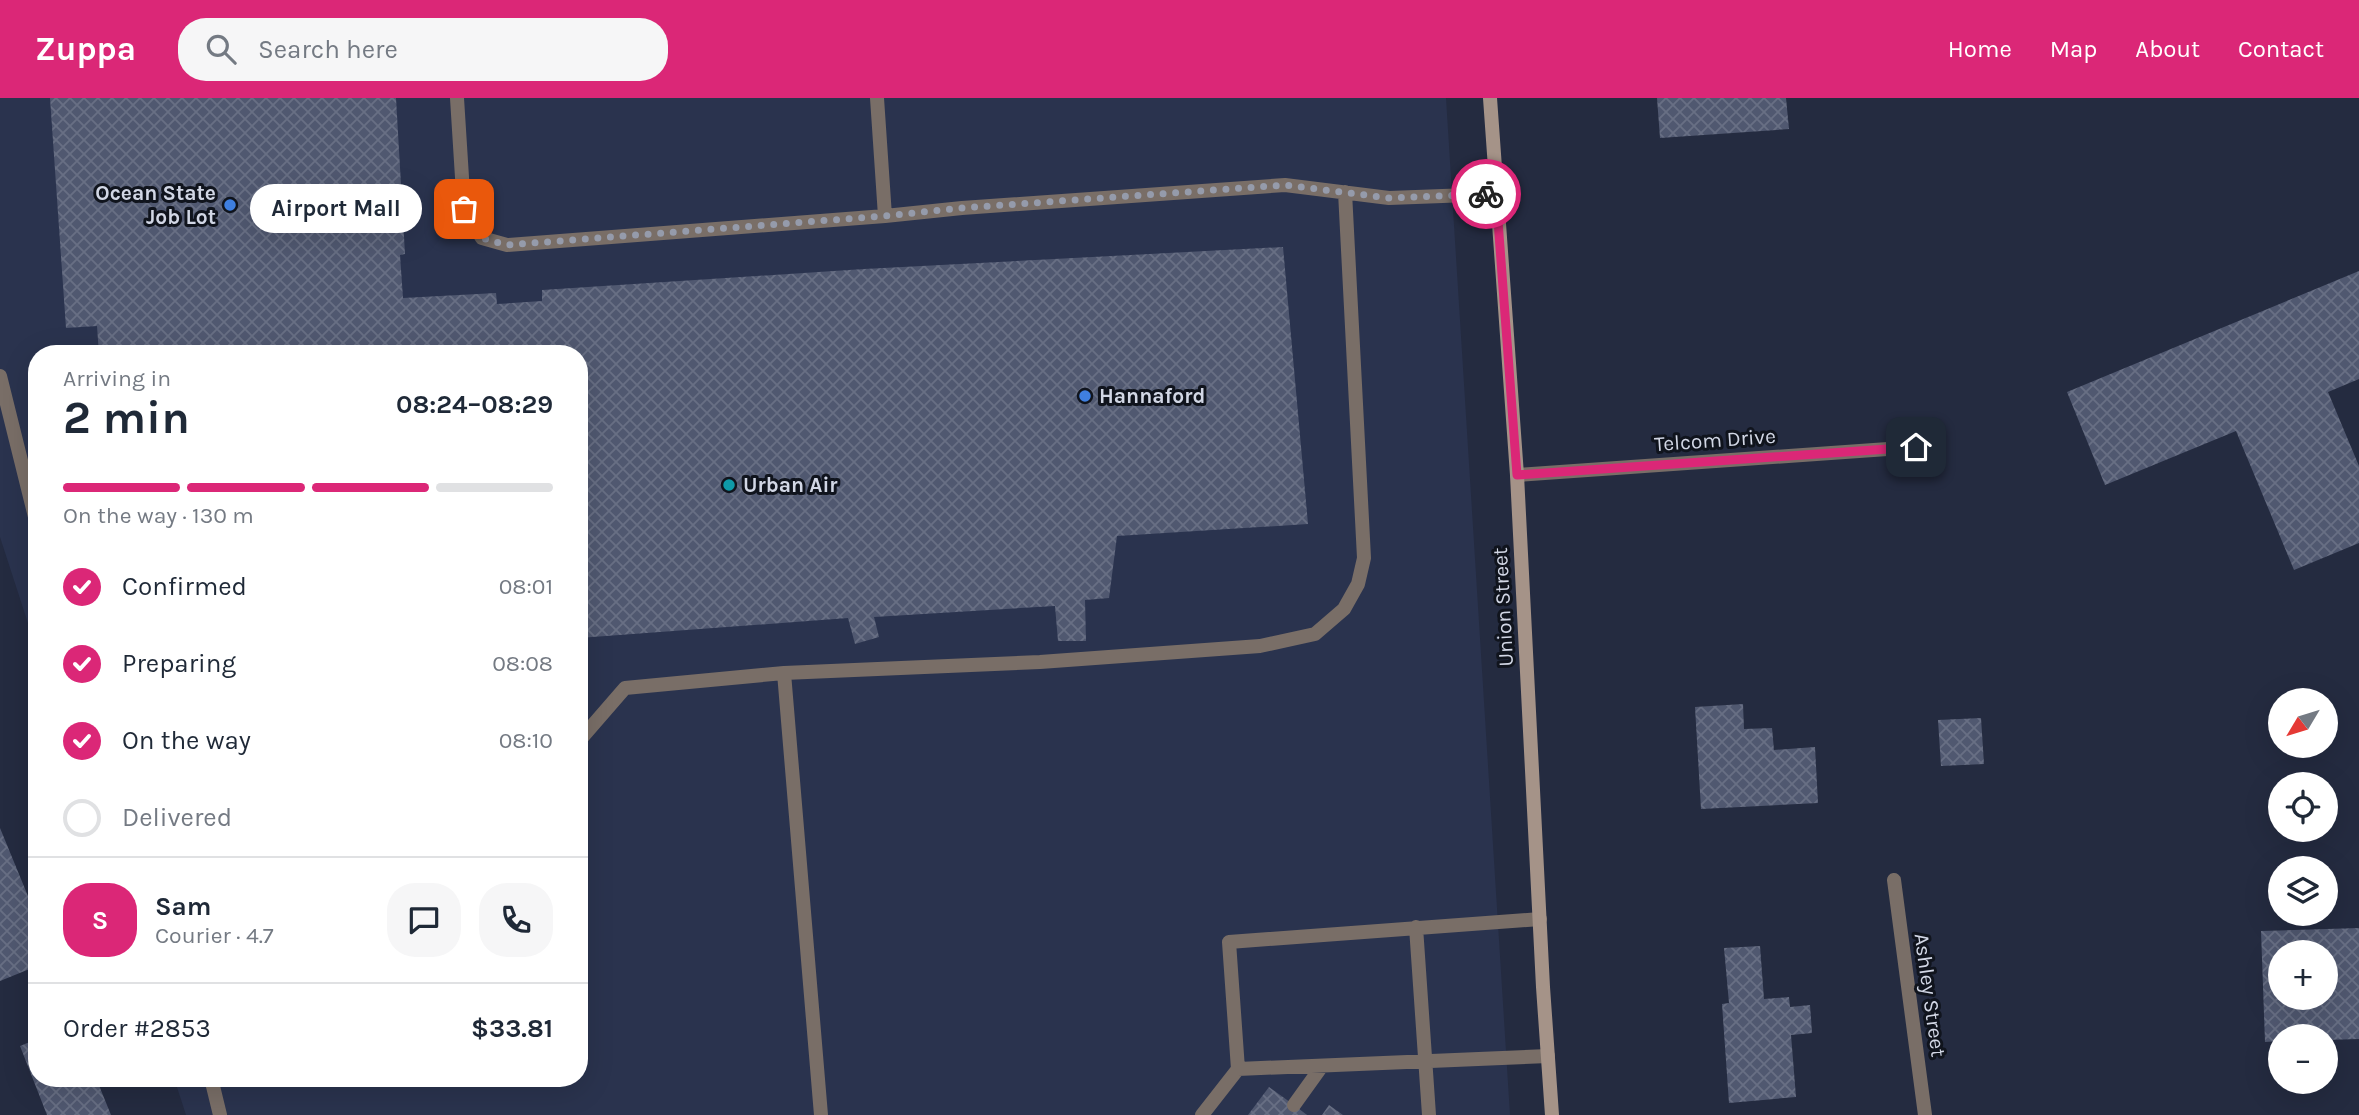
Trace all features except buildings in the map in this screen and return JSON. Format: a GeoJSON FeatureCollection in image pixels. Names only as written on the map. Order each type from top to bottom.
{"type":"FeatureCollection","features":[{"type":"Feature","properties":{"kind":"main road","name":"Union Street"},"geometry":{"type":"LineString","coordinates":[[1490,98],[1517,475],[1552,1115]]}},
{"type":"Feature","properties":{"kind":"street"},"geometry":{"type":"LineString","coordinates":[[457,98],[464,209],[482,238],[507,245],[1285,185],[1389,198],[1496,194]]}},
{"type":"Feature","properties":{"kind":"street"},"geometry":{"type":"LineString","coordinates":[[877,98],[884,216]]}},
{"type":"Feature","properties":{"kind":"street"},"geometry":{"type":"LineString","coordinates":[[588,731],[625,688],[784,673],[1040,662],[1246,647],[1315,634],[1344,609],[1358,584],[1364,558],[1345,192]]}},
{"type":"Feature","properties":{"kind":"street"},"geometry":{"type":"LineString","coordinates":[[0,376],[28,489]]}},
{"type":"Feature","properties":{"kind":"street","name":"Telcom Drive"},"geometry":{"type":"LineString","coordinates":[[1517,475],[1916,447]]}},
{"type":"Feature","properties":{"kind":"street"},"geometry":{"type":"LineString","coordinates":[[784,673],[821,1115]]}},
{"type":"Feature","properties":{"kind":"street","name":"Ashley Street"},"geometry":{"type":"LineString","coordinates":[[1894,880],[1925,1115]]}},
{"type":"Feature","properties":{"kind":"street"},"geometry":{"type":"LineString","coordinates":[[1202,1115],[1238,1069],[1229,942],[1540,919]]}},
{"type":"Feature","properties":{"kind":"street"},"geometry":{"type":"LineString","coordinates":[[1416,928],[1429,1115]]}},
{"type":"Feature","properties":{"kind":"street"},"geometry":{"type":"LineString","coordinates":[[1238,1069],[1548,1056]]}},
{"type":"Feature","properties":{"kind":"street"},"geometry":{"type":"LineString","coordinates":[[1294,1105],[1322,1066]]}},
{"type":"Feature","properties":{"kind":"street"},"geometry":{"type":"LineString","coordinates":[[213,1087],[220,1115]]}},
{"type":"Feature","properties":{"kind":"street"},"geometry":{"type":"LineString","coordinates":[[1415,1115],[1427,1098]]}},
{"type":"Feature","properties":{"kind":"shaded area"},"geometry":{"type":"Polygon","coordinates":[[[0,98],[1446,98],[1510,1115],[186,1115],[177,1087],[588,1087],[588,345],[28,345],[28,623],[0,537],[0,98]]]}},
{"type":"Feature","properties":{"kind":"way so far"},"geometry":{"type":"LineString","coordinates":[[464,209],[482,238],[507,245],[1285,185],[1389,198],[1486,194]]}},
{"type":"Feature","properties":{"kind":"place","name":"Ocean State Job Lot"},"geometry":{"type":"Point","coordinates":[230,205]}},
{"type":"Feature","properties":{"kind":"place","name":"Airport Mall"},"geometry":{"type":"Point","coordinates":[464,209]}},
{"type":"Feature","properties":{"kind":"place","name":"Hannaford"},"geometry":{"type":"Point","coordinates":[1085,396]}},
{"type":"Feature","properties":{"kind":"place","name":"Urban Air"},"geometry":{"type":"Point","coordinates":[729,485]}},
{"type":"Feature","properties":{"kind":"route"},"geometry":{"type":"LineString","coordinates":[[1486,194],[1496,194],[1517,475],[1916,447]]}}]}
